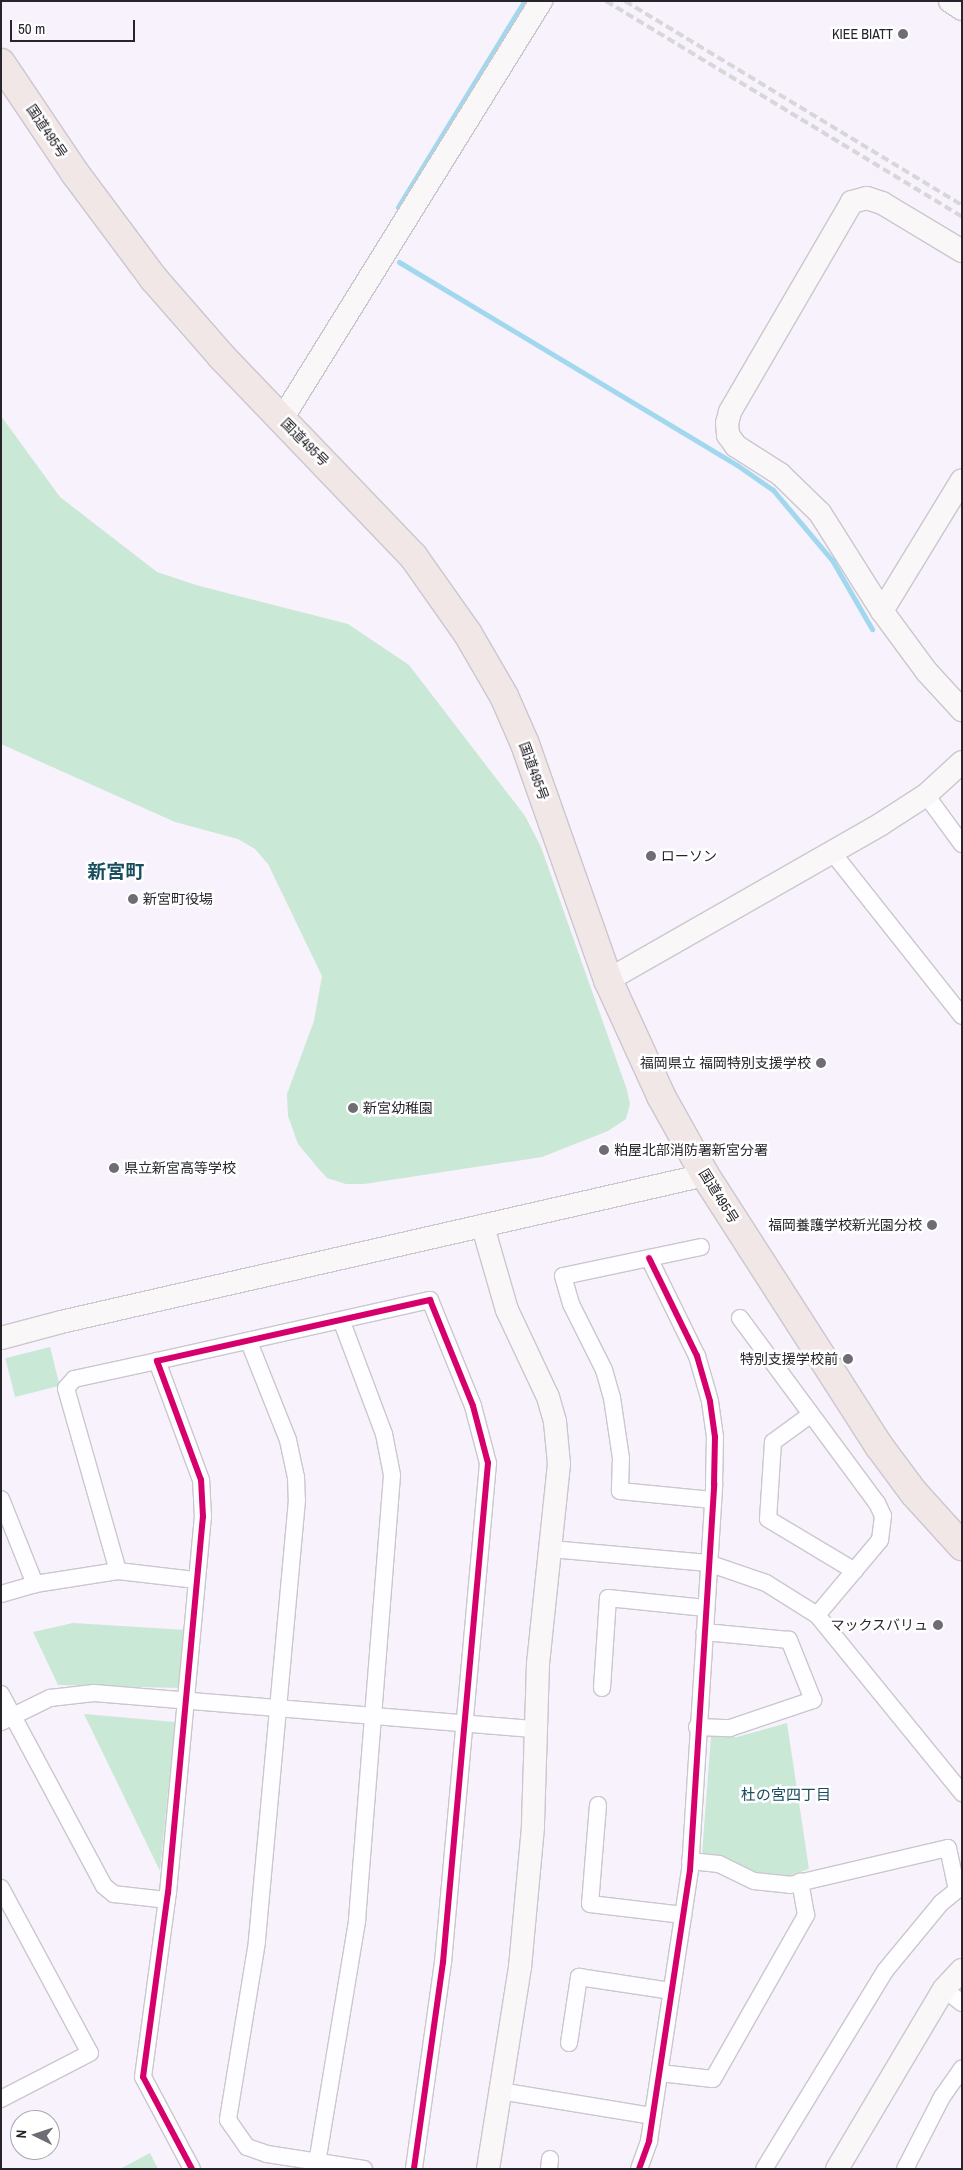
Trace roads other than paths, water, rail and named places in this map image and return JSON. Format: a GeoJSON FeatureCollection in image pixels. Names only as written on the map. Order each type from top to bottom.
{"type":"FeatureCollection","features":[{"type":"Feature","properties":{"kind":"highway","name":"国道495号"},"geometry":{"type":"LineString","coordinates":[[1,63],[75,173],[154,279],[282,419],[413,556],[482,657],[504,696],[525,744],[608,980],[661,1096],[705,1175],[879,1446],[914,1492],[962,1546]]}},
{"type":"Feature","properties":{"kind":"street"},"geometry":{"type":"LineString","coordinates":[[282,419],[541,1]]}},
{"type":"Feature","properties":{"kind":"street"},"geometry":{"type":"LineString","coordinates":[[950,1],[962,8]]}},
{"type":"Feature","properties":{"kind":"street"},"geometry":{"type":"LineString","coordinates":[[962,251],[882,203],[867,198],[852,202],[730,412],[726,424],[728,435],[736,446],[780,474],[820,513],[882,611],[927,672],[962,710]]}},
{"type":"Feature","properties":{"kind":"street"},"geometry":{"type":"LineString","coordinates":[[882,611],[962,480]]}},
{"type":"Feature","properties":{"kind":"street"},"geometry":{"type":"LineString","coordinates":[[608,980],[832,852],[926,795],[962,762]]}},
{"type":"Feature","properties":{"kind":"street"},"geometry":{"type":"LineString","coordinates":[[926,795],[962,844]]}},
{"type":"Feature","properties":{"kind":"street"},"geometry":{"type":"LineString","coordinates":[[832,852],[962,1016]]}},
{"type":"Feature","properties":{"kind":"street"},"geometry":{"type":"LineString","coordinates":[[1,1338],[61,1322],[705,1175]]}},
{"type":"Feature","properties":{"kind":"street"},"geometry":{"type":"LineString","coordinates":[[483,1227],[498,1288],[538,1372],[555,1422],[559,1464],[538,1664],[533,1827],[520,1967],[488,2169]]}},
{"type":"Feature","properties":{"kind":"street"},"geometry":{"type":"LineString","coordinates":[[701,1247],[563,1276],[566,1290],[604,1370],[612,1398],[621,1458],[620,1491],[713,1500]]}},
{"type":"Feature","properties":{"kind":"street"},"geometry":{"type":"LineString","coordinates":[[639,2169],[653,2116],[690,1861],[697,1727],[713,1500],[714,1437],[710,1401],[685,1326],[649,1258]]}},
{"type":"Feature","properties":{"kind":"street"},"geometry":{"type":"LineString","coordinates":[[118,1571],[66,1388],[74,1379],[342,1322],[430,1300],[473,1406],[488,1463],[443,1962],[414,2169]]}},
{"type":"Feature","properties":{"kind":"street"},"geometry":{"type":"LineString","coordinates":[[740,1318],[877,1503],[883,1516],[880,1540],[817,1614]]}},
{"type":"Feature","properties":{"kind":"street"},"geometry":{"type":"LineString","coordinates":[[317,2165],[357,1920],[392,1475],[384,1434],[342,1322]]}},
{"type":"Feature","properties":{"kind":"street"},"geometry":{"type":"LineString","coordinates":[[249,1342],[288,1440],[296,1477],[280,1708],[257,1942],[228,2120],[247,2147],[267,2154],[317,2165],[364,2169]]}},
{"type":"Feature","properties":{"kind":"street"},"geometry":{"type":"LineString","coordinates":[[157,1362],[201,1480],[203,1517],[167,1900],[143,2077],[192,2169]]}},
{"type":"Feature","properties":{"kind":"street"},"geometry":{"type":"LineString","coordinates":[[810,1415],[772,1442],[768,1518],[855,1571]]}},
{"type":"Feature","properties":{"kind":"street"},"geometry":{"type":"LineString","coordinates":[[1,1499],[35,1584]]}},
{"type":"Feature","properties":{"kind":"street"},"geometry":{"type":"LineString","coordinates":[[551,1549],[708,1563],[766,1584],[817,1614],[962,1792]]}},
{"type":"Feature","properties":{"kind":"street"},"geometry":{"type":"LineString","coordinates":[[1,1594],[35,1584],[118,1571],[196,1580]]}},
{"type":"Feature","properties":{"kind":"street"},"geometry":{"type":"LineString","coordinates":[[602,1688],[608,1598],[705,1608]]}},
{"type":"Feature","properties":{"kind":"street"},"geometry":{"type":"LineString","coordinates":[[697,1727],[730,1728],[813,1700],[789,1640],[704,1632]]}},
{"type":"Feature","properties":{"kind":"street"},"geometry":{"type":"LineString","coordinates":[[7,1719],[50,1698],[94,1693],[536,1729]]}},
{"type":"Feature","properties":{"kind":"street"},"geometry":{"type":"LineString","coordinates":[[1,1694],[7,1719],[104,1886],[114,1894],[167,1900]]}},
{"type":"Feature","properties":{"kind":"street"},"geometry":{"type":"LineString","coordinates":[[598,1805],[590,1904],[683,1915]]}},
{"type":"Feature","properties":{"kind":"street"},"geometry":{"type":"LineString","coordinates":[[690,1861],[719,1864],[754,1881],[790,1886],[800,1882],[948,1848],[957,1890],[941,1903],[885,1971],[766,2168]]}},
{"type":"Feature","properties":{"kind":"street"},"geometry":{"type":"LineString","coordinates":[[660,2073],[713,2079],[806,1915],[800,1882]]}},
{"type":"Feature","properties":{"kind":"street"},"geometry":{"type":"LineString","coordinates":[[1,1888],[90,2052],[3,2093]]}},
{"type":"Feature","properties":{"kind":"street"},"geometry":{"type":"LineString","coordinates":[[837,2169],[944,1989],[962,1970]]}},
{"type":"Feature","properties":{"kind":"street"},"geometry":{"type":"LineString","coordinates":[[569,2043],[579,1977],[672,1991]]}},
{"type":"Feature","properties":{"kind":"street"},"geometry":{"type":"LineString","coordinates":[[944,1989],[962,2003]]}},
{"type":"Feature","properties":{"kind":"street"},"geometry":{"type":"LineString","coordinates":[[905,2169],[942,2097],[962,2068]]}},
{"type":"Feature","properties":{"kind":"street"},"geometry":{"type":"LineString","coordinates":[[500,2091],[653,2116]]}},
{"type":"Feature","properties":{"kind":"waterway"},"geometry":{"type":"LineString","coordinates":[[398,207],[524,1]]}},
{"type":"Feature","properties":{"kind":"waterway"},"geometry":{"type":"LineString","coordinates":[[399,262],[737,465],[773,490],[832,560],[872,629]]}},
{"type":"Feature","properties":{"kind":"railway"},"geometry":{"type":"LineString","coordinates":[[606,1],[962,217]]}},
{"type":"Feature","properties":{"kind":"railway"},"geometry":{"type":"LineString","coordinates":[[625,1],[962,205]]}},
{"type":"Feature","properties":{"kind":"place","name":"KIEE BIATT"},"geometry":{"type":"Point","coordinates":[903,34]}},
{"type":"Feature","properties":{"kind":"place","name":"ローソン"},"geometry":{"type":"Point","coordinates":[651,856]}},
{"type":"Feature","properties":{"kind":"place","name":"新宮町役場"},"geometry":{"type":"Point","coordinates":[133,899]}},
{"type":"Feature","properties":{"kind":"place","name":"福岡県立 福岡特別支援学校"},"geometry":{"type":"Point","coordinates":[821,1063]}},
{"type":"Feature","properties":{"kind":"place","name":"新宮幼稚園"},"geometry":{"type":"Point","coordinates":[353,1108]}},
{"type":"Feature","properties":{"kind":"place","name":"粕屋北部消防署新宮分署"},"geometry":{"type":"Point","coordinates":[604,1150]}},
{"type":"Feature","properties":{"kind":"place","name":"県立新宮高等学校"},"geometry":{"type":"Point","coordinates":[114,1168]}},
{"type":"Feature","properties":{"kind":"place","name":"福岡養護学校新光園分校"},"geometry":{"type":"Point","coordinates":[932,1225]}},
{"type":"Feature","properties":{"kind":"place","name":"特別支援学校前"},"geometry":{"type":"Point","coordinates":[848,1359]}},
{"type":"Feature","properties":{"kind":"place","name":"マックスバリュ"},"geometry":{"type":"Point","coordinates":[938,1625]}},
{"type":"Feature","properties":{"kind":"district","name":"新宮町"},"geometry":{"type":"Point","coordinates":[116,872]}},
{"type":"Feature","properties":{"kind":"district","name":"杜の宮四丁目"},"geometry":{"type":"Point","coordinates":[786,1795]}}]}
